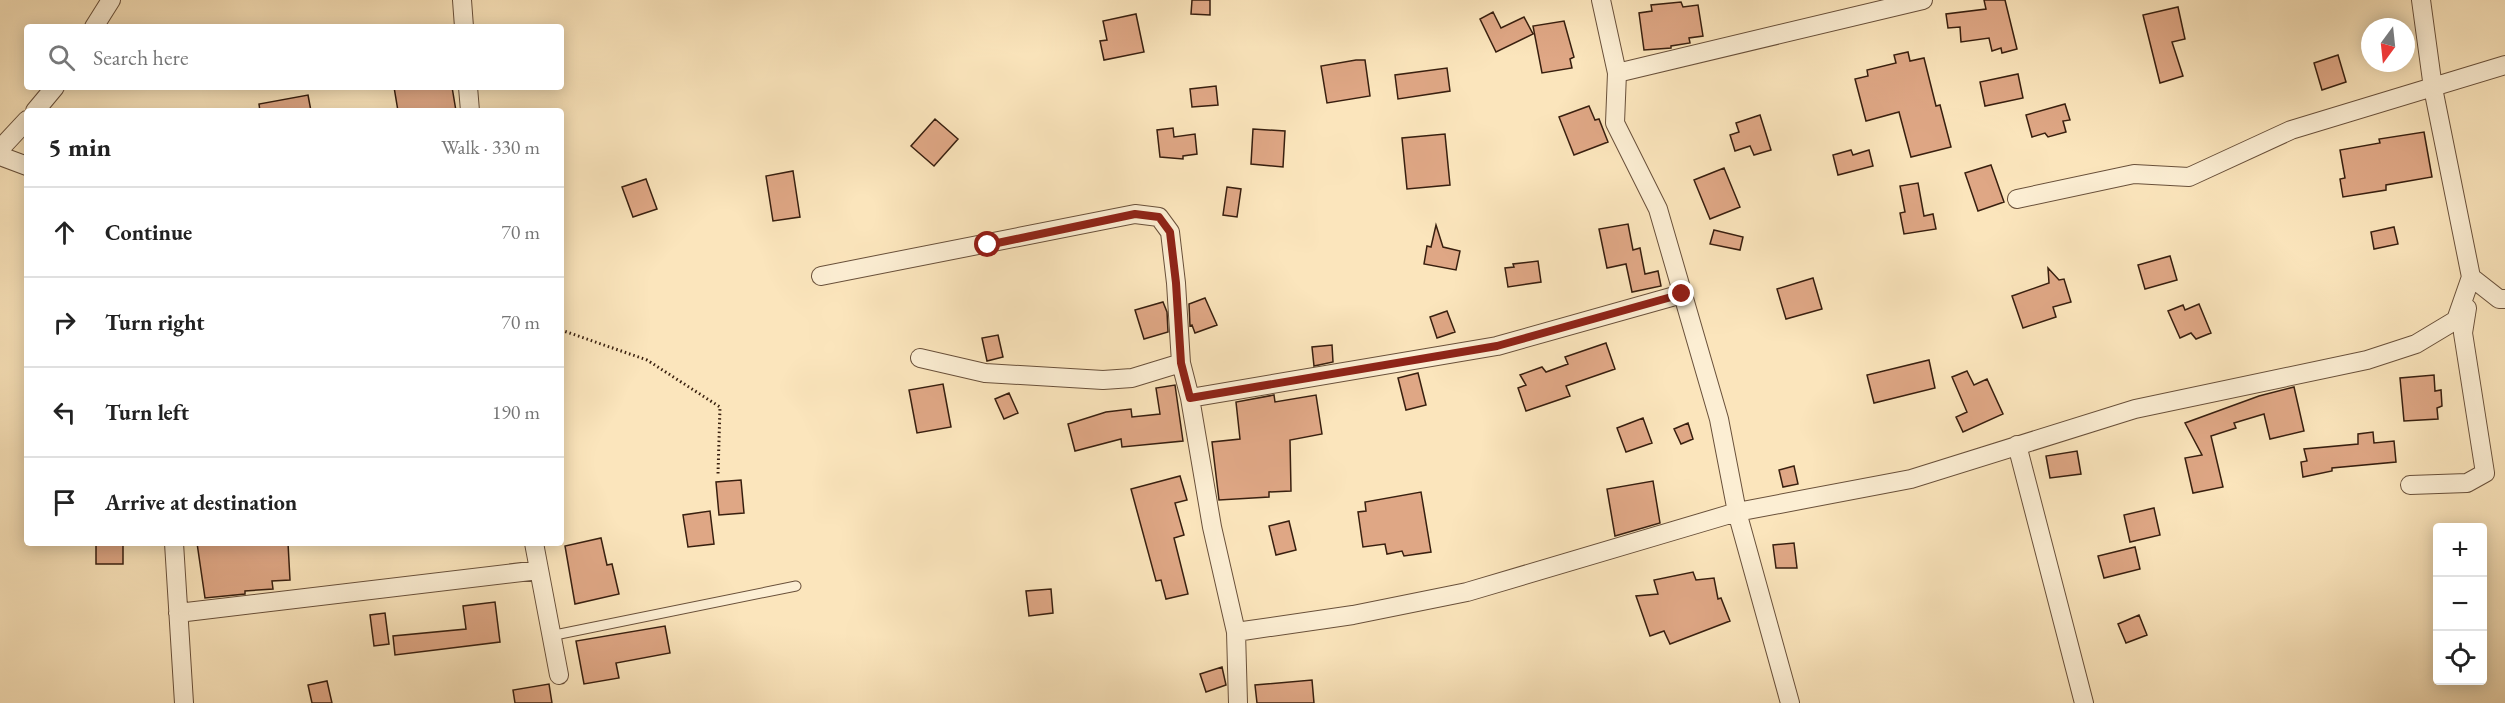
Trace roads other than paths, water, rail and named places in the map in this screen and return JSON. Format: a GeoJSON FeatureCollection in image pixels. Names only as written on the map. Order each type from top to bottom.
{"type":"FeatureCollection","features":[{"type":"Feature","properties":{"kind":"street"},"geometry":{"type":"LineString","coordinates":[[96,24],[111,0]]}},
{"type":"Feature","properties":{"kind":"street"},"geometry":{"type":"LineString","coordinates":[[462,0],[464,24]]}},
{"type":"Feature","properties":{"kind":"street"},"geometry":{"type":"LineString","coordinates":[[1601,0],[1617,73],[1615,123],[1658,209],[1719,420],[1737,512],[1790,703]]}},
{"type":"Feature","properties":{"kind":"street"},"geometry":{"type":"LineString","coordinates":[[1617,73],[1923,0]]}},
{"type":"Feature","properties":{"kind":"street"},"geometry":{"type":"LineString","coordinates":[[2410,485],[2467,483],[2485,473],[2463,333],[2471,276],[2433,88],[2421,0]]}},
{"type":"Feature","properties":{"kind":"street"},"geometry":{"type":"LineString","coordinates":[[2017,199],[2134,174],[2189,177],[2291,130],[2505,65]]}},
{"type":"Feature","properties":{"kind":"street"},"geometry":{"type":"LineString","coordinates":[[38,108],[52,90]]}},
{"type":"Feature","properties":{"kind":"street"},"geometry":{"type":"LineString","coordinates":[[468,90],[470,108]]}},
{"type":"Feature","properties":{"kind":"street"},"geometry":{"type":"LineString","coordinates":[[0,149],[24,123]]}},
{"type":"Feature","properties":{"kind":"street"},"geometry":{"type":"LineString","coordinates":[[0,156],[24,165]]}},
{"type":"Feature","properties":{"kind":"street"},"geometry":{"type":"LineString","coordinates":[[821,276],[1135,214],[1159,217],[1170,232],[1181,363],[1190,398],[1212,527],[1236,632],[1238,703]]}},
{"type":"Feature","properties":{"kind":"street"},"geometry":{"type":"LineString","coordinates":[[2471,276],[2499,299],[2505,299]]}},
{"type":"Feature","properties":{"kind":"street"},"geometry":{"type":"LineString","coordinates":[[1236,632],[1353,615],[1467,592],[1737,512],[1911,479],[2135,409],[2367,360],[2416,344],[2456,320],[2471,276]]}},
{"type":"Feature","properties":{"kind":"street"},"geometry":{"type":"LineString","coordinates":[[1190,398],[1497,346],[1682,294]]}},
{"type":"Feature","properties":{"kind":"street"},"geometry":{"type":"LineString","coordinates":[[920,358],[985,373],[1103,380],[1132,378],[1181,363]]}},
{"type":"Feature","properties":{"kind":"street"},"geometry":{"type":"LineString","coordinates":[[2017,445],[2084,703]]}},
{"type":"Feature","properties":{"kind":"street"},"geometry":{"type":"LineString","coordinates":[[174,546],[184,703]]}},
{"type":"Feature","properties":{"kind":"street"},"geometry":{"type":"LineString","coordinates":[[535,546],[559,675]]}},
{"type":"Feature","properties":{"kind":"street"},"geometry":{"type":"LineString","coordinates":[[178,613],[539,570]]}},
{"type":"Feature","properties":{"kind":"lane"},"geometry":{"type":"LineString","coordinates":[[550,636],[796,586]]}}]}
